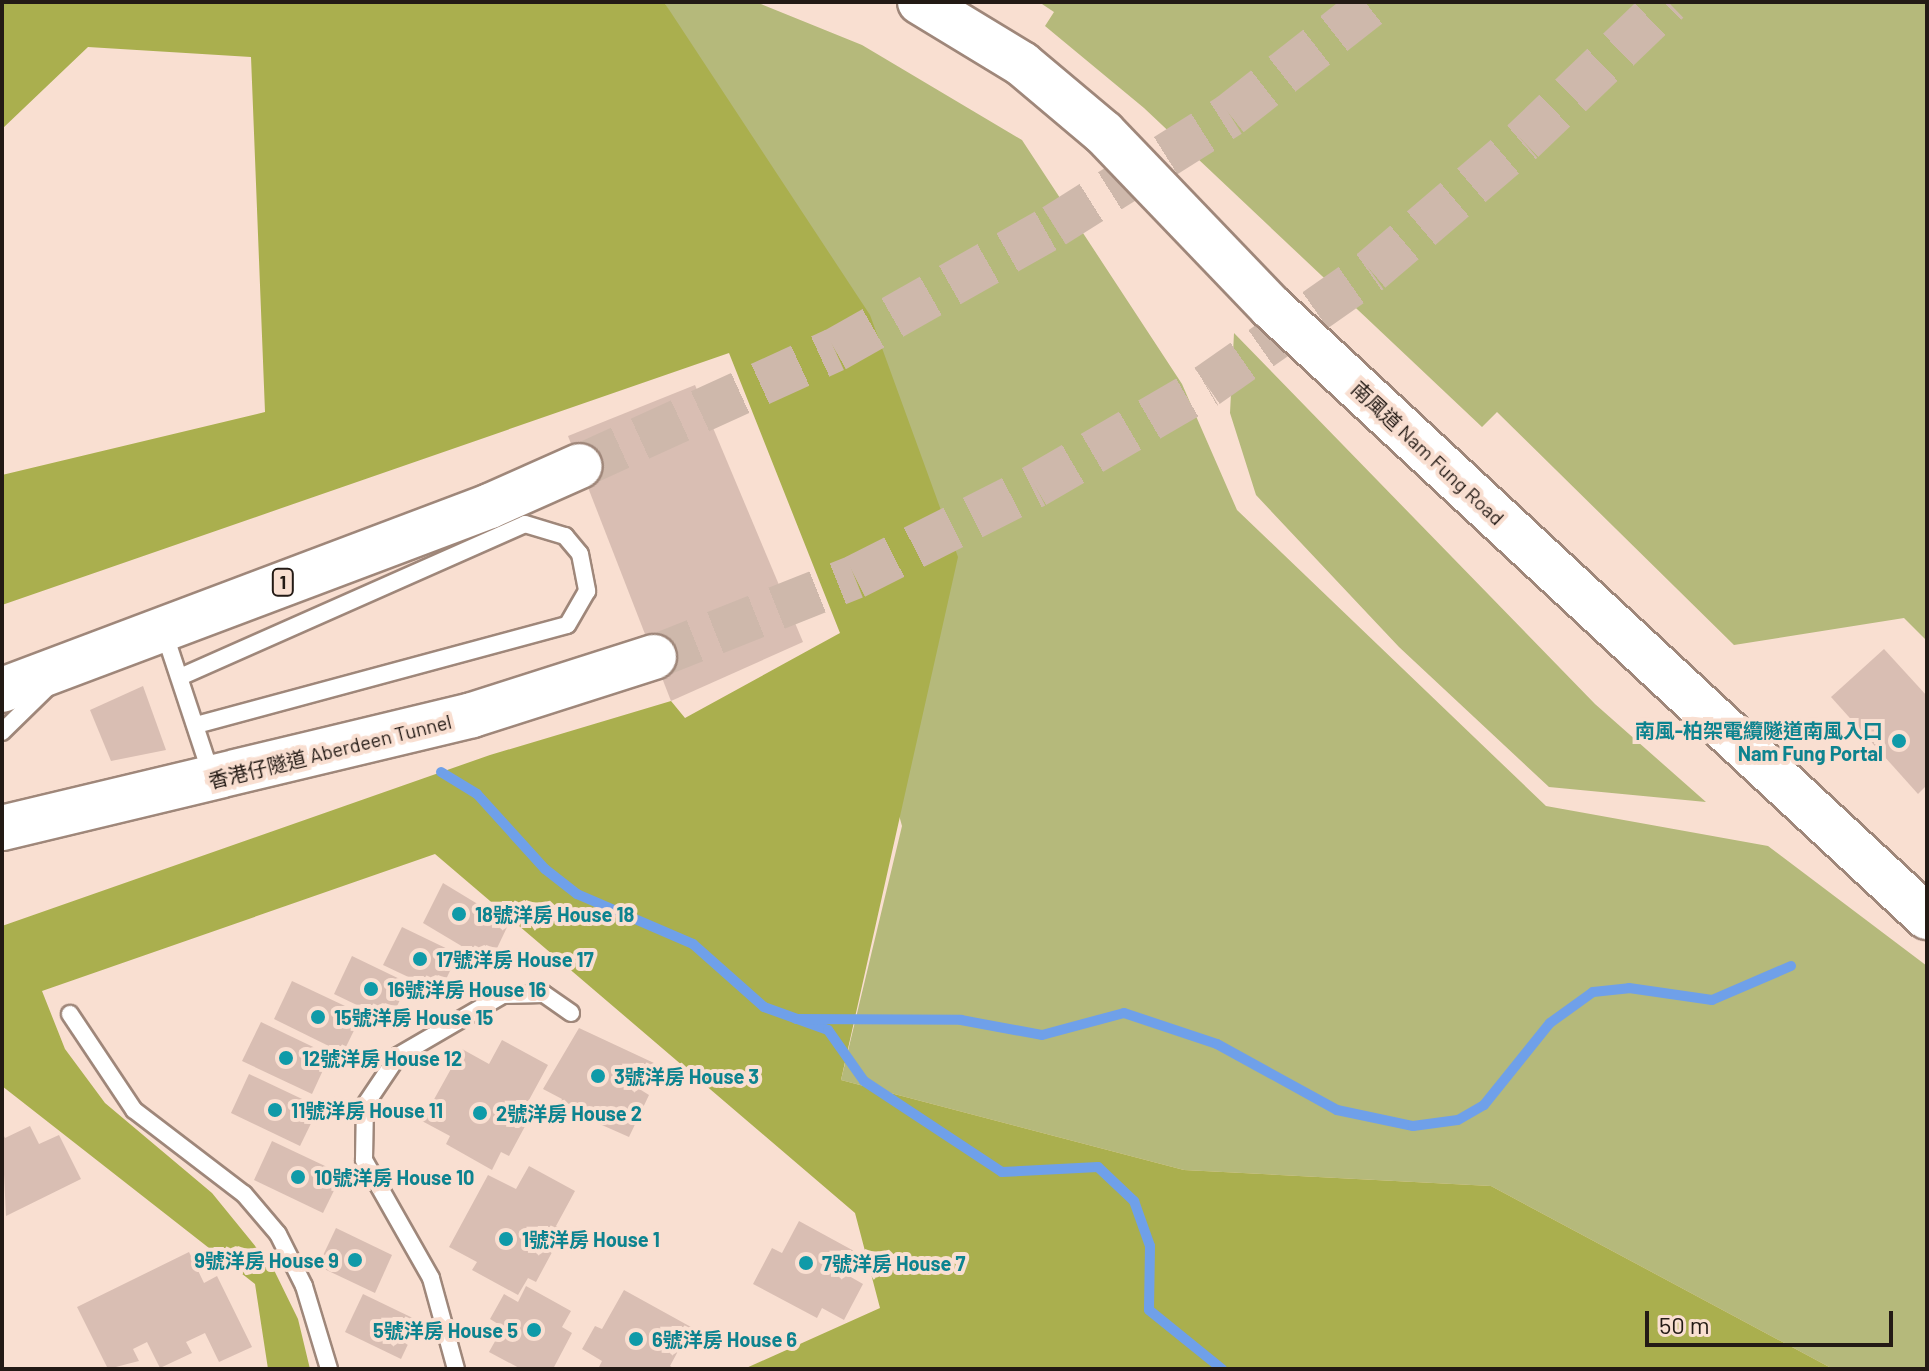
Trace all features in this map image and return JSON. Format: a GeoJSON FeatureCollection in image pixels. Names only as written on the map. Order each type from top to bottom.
{"type":"FeatureCollection","features":[{"type":"Feature","properties":{"kind":"main road","name":"南風道 Nam Fung Road"},"geometry":{"type":"LineString","coordinates":[[920,2],[1022,64],[1104,133],[1271,307],[1927,917]]}},
{"type":"Feature","properties":{"kind":"main road","name":"1"},"geometry":{"type":"LineString","coordinates":[[2,690],[76,659],[490,506],[580,466]]}},
{"type":"Feature","properties":{"kind":"main road","name":"香港仔隧道 Aberdeen Tunnel"},"geometry":{"type":"LineString","coordinates":[[9,816],[106,806],[213,781],[472,715],[654,657]]}},
{"type":"Feature","properties":{"kind":"lane"},"geometry":{"type":"LineString","coordinates":[[180,677],[525,524],[565,536],[580,554],[587,591],[567,625],[196,725]]}},
{"type":"Feature","properties":{"kind":"lane"},"geometry":{"type":"LineString","coordinates":[[162,627],[213,781]]}},
{"type":"Feature","properties":{"kind":"lane"},"geometry":{"type":"LineString","coordinates":[[2,732],[76,659]]}},
{"type":"Feature","properties":{"kind":"lane"},"geometry":{"type":"LineString","coordinates":[[456,1369],[431,1278],[371,1179],[361,1141],[365,1105],[398,1056],[503,995],[544,994],[571,1013]]}},
{"type":"Feature","properties":{"kind":"lane"},"geometry":{"type":"LineString","coordinates":[[70,1014],[134,1110],[244,1194],[278,1234],[304,1286],[329,1369]]}},
{"type":"Feature","properties":{"kind":"green space"},"geometry":{"type":"Polygon","coordinates":[[[2,2],[664,2],[870,315],[958,557],[841,1080],[1184,1170],[1491,1186],[1833,1369],[744,1369],[880,1308],[855,1213],[435,854],[42,991],[65,1049],[105,1103],[212,1193],[273,1268],[298,1319],[310,1369],[268,1369],[255,1284],[2,1086],[2,926],[490,755],[671,701],[685,718],[840,633],[729,353],[2,605],[2,475],[265,412],[251,57],[88,47],[2,129],[2,2]]]}},
{"type":"Feature","properties":{"kind":"green space"},"geometry":{"type":"Polygon","coordinates":[[[664,2],[756,2],[862,45],[1022,140],[1182,384],[1237,510],[1546,806],[1768,846],[1927,966],[1927,1369],[1833,1369],[1491,1186],[1184,1170],[841,1080],[902,826],[686,41],[664,2]]]}},
{"type":"Feature","properties":{"kind":"green space"},"geometry":{"type":"Polygon","coordinates":[[[1039,2],[1927,2],[1927,641],[1904,618],[1734,645],[1497,412],[1482,427],[1144,108],[1045,26],[1054,12],[1039,2]]]}},
{"type":"Feature","properties":{"kind":"green space"},"geometry":{"type":"Polygon","coordinates":[[[1234,333],[1595,704],[1706,802],[1549,787],[1399,647],[1256,495],[1230,413],[1234,333]]]}},
{"type":"Feature","properties":{"kind":"building"},"geometry":{"type":"Polygon","coordinates":[[[695,385],[803,642],[671,701],[568,436],[695,385]]]}},
{"type":"Feature","properties":{"kind":"building","name":"南風-柏架電纜隧道南風入口 Nam Fung Portal"},"geometry":{"type":"Polygon","coordinates":[[[1884,649],[1927,696],[1927,785],[1918,794],[1831,697],[1884,649]]]}},
{"type":"Feature","properties":{"kind":"building"},"geometry":{"type":"Polygon","coordinates":[[[143,686],[166,750],[111,761],[90,710],[143,686]]]}},
{"type":"Feature","properties":{"kind":"building","name":"18號洋房 House 18"},"geometry":{"type":"Polygon","coordinates":[[[443,883],[509,923],[490,963],[423,923],[443,883]]]}},
{"type":"Feature","properties":{"kind":"building","name":"17號洋房 House 17"},"geometry":{"type":"Polygon","coordinates":[[[402,927],[458,954],[440,992],[383,965],[402,927]]]}},
{"type":"Feature","properties":{"kind":"building","name":"16號洋房 House 16"},"geometry":{"type":"Polygon","coordinates":[[[352,956],[408,983],[390,1021],[334,994],[352,956]]]}},
{"type":"Feature","properties":{"kind":"building","name":"15號洋房 House 15"},"geometry":{"type":"Polygon","coordinates":[[[292,981],[362,1014],[343,1053],[274,1019],[292,981]]]}},
{"type":"Feature","properties":{"kind":"building","name":"12號洋房 House 12"},"geometry":{"type":"Polygon","coordinates":[[[261,1022],[330,1055],[312,1094],[242,1061],[261,1022]]]}},
{"type":"Feature","properties":{"kind":"building","name":"3號洋房 House 3"},"geometry":{"type":"Polygon","coordinates":[[[579,1028],[654,1063],[641,1090],[649,1095],[629,1137],[559,1106],[562,1099],[543,1089],[579,1028]]]}},
{"type":"Feature","properties":{"kind":"building","name":"2號洋房 House 2"},"geometry":{"type":"Polygon","coordinates":[[[502,1040],[548,1065],[529,1100],[537,1104],[509,1156],[501,1152],[492,1170],[446,1144],[450,1136],[422,1121],[462,1049],[489,1064],[502,1040]]]}},
{"type":"Feature","properties":{"kind":"building","name":"11號洋房 House 11"},"geometry":{"type":"Polygon","coordinates":[[[249,1074],[319,1107],[300,1146],[231,1113],[249,1074]]]}},
{"type":"Feature","properties":{"kind":"building"},"geometry":{"type":"Polygon","coordinates":[[[30,1126],[39,1144],[59,1135],[81,1179],[6,1216],[2,1132],[5,1138],[30,1126]]]}},
{"type":"Feature","properties":{"kind":"building","name":"10號洋房 House 10"},"geometry":{"type":"Polygon","coordinates":[[[272,1141],[342,1174],[323,1213],[254,1180],[272,1141]]]}},
{"type":"Feature","properties":{"kind":"building","name":"1號洋房 House 1"},"geometry":{"type":"Polygon","coordinates":[[[529,1166],[575,1191],[556,1226],[564,1230],[536,1282],[528,1278],[518,1295],[472,1270],[477,1262],[449,1247],[488,1175],[516,1189],[529,1166]]]}},
{"type":"Feature","properties":{"kind":"building","name":"7號洋房 House 7"},"geometry":{"type":"Polygon","coordinates":[[[799,1221],[854,1251],[842,1272],[863,1284],[844,1320],[822,1308],[817,1318],[753,1284],[772,1248],[782,1253],[799,1221]]]}},
{"type":"Feature","properties":{"kind":"building","name":"9號洋房 House 9"},"geometry":{"type":"Polygon","coordinates":[[[336,1228],[392,1255],[375,1293],[318,1266],[336,1228]]]}},
{"type":"Feature","properties":{"kind":"building"},"geometry":{"type":"Polygon","coordinates":[[[189,1252],[204,1283],[217,1276],[252,1347],[219,1362],[205,1333],[186,1342],[192,1353],[160,1368],[147,1342],[133,1349],[139,1361],[108,1369],[77,1307],[189,1252]]]}},
{"type":"Feature","properties":{"kind":"building","name":"5號洋房 House 5"},"geometry":{"type":"Polygon","coordinates":[[[526,1286],[571,1311],[562,1327],[572,1333],[553,1369],[521,1369],[489,1352],[503,1327],[490,1319],[504,1294],[518,1302],[526,1286]]]}},
{"type":"Feature","properties":{"kind":"building","name":"6號洋房 House 6"},"geometry":{"type":"Polygon","coordinates":[[[624,1290],[691,1327],[670,1366],[675,1369],[598,1369],[602,1361],[582,1349],[595,1326],[602,1329],[624,1290]]]}},
{"type":"Feature","properties":{"kind":"building"},"geometry":{"type":"Polygon","coordinates":[[[363,1294],[419,1321],[401,1359],[345,1332],[363,1294]]]}},
{"type":"Feature","properties":{"kind":"waterway"},"geometry":{"type":"LineString","coordinates":[[441,772],[477,794],[545,869],[577,894],[693,944],[764,1007],[828,1030],[864,1081],[1002,1172],[1098,1167],[1134,1201],[1150,1246],[1149,1310],[1222,1369]]}},
{"type":"Feature","properties":{"kind":"waterway"},"geometry":{"type":"LineString","coordinates":[[796,1019],[961,1020],[1042,1035],[1124,1013],[1217,1044],[1337,1110],[1413,1126],[1458,1120],[1484,1105],[1550,1023],[1593,992],[1629,988],[1712,1000],[1791,966]]}},
{"type":"Feature","properties":{"kind":"tunnel"},"geometry":{"type":"LineString","coordinates":[[580,466],[835,350],[1054,226],[1230,115],[1374,2]]}},
{"type":"Feature","properties":{"kind":"tunnel"},"geometry":{"type":"LineString","coordinates":[[654,657],[855,577],[1035,486],[1207,386],[1371,271],[1523,141],[1668,2]]}},
{"type":"Feature","properties":{"kind":"place","name":"南風-柏架電纜隧道南風入口 Nam Fung Portal"},"geometry":{"type":"Point","coordinates":[1899,741]}},
{"type":"Feature","properties":{"kind":"place","name":"18號洋房 House 18"},"geometry":{"type":"Point","coordinates":[459,914]}},
{"type":"Feature","properties":{"kind":"place","name":"17號洋房 House 17"},"geometry":{"type":"Point","coordinates":[420,959]}},
{"type":"Feature","properties":{"kind":"place","name":"16號洋房 House 16"},"geometry":{"type":"Point","coordinates":[371,989]}},
{"type":"Feature","properties":{"kind":"place","name":"15號洋房 House 15"},"geometry":{"type":"Point","coordinates":[318,1017]}},
{"type":"Feature","properties":{"kind":"place","name":"12號洋房 House 12"},"geometry":{"type":"Point","coordinates":[286,1058]}},
{"type":"Feature","properties":{"kind":"place","name":"3號洋房 House 3"},"geometry":{"type":"Point","coordinates":[598,1076]}},
{"type":"Feature","properties":{"kind":"place","name":"11號洋房 House 11"},"geometry":{"type":"Point","coordinates":[275,1110]}},
{"type":"Feature","properties":{"kind":"place","name":"2號洋房 House 2"},"geometry":{"type":"Point","coordinates":[480,1113]}},
{"type":"Feature","properties":{"kind":"place","name":"10號洋房 House 10"},"geometry":{"type":"Point","coordinates":[298,1177]}},
{"type":"Feature","properties":{"kind":"place","name":"1號洋房 House 1"},"geometry":{"type":"Point","coordinates":[506,1239]}},
{"type":"Feature","properties":{"kind":"place","name":"9號洋房 House 9"},"geometry":{"type":"Point","coordinates":[355,1260]}},
{"type":"Feature","properties":{"kind":"place","name":"7號洋房 House 7"},"geometry":{"type":"Point","coordinates":[806,1263]}},
{"type":"Feature","properties":{"kind":"place","name":"5號洋房 House 5"},"geometry":{"type":"Point","coordinates":[534,1330]}},
{"type":"Feature","properties":{"kind":"place","name":"6號洋房 House 6"},"geometry":{"type":"Point","coordinates":[636,1339]}}]}
